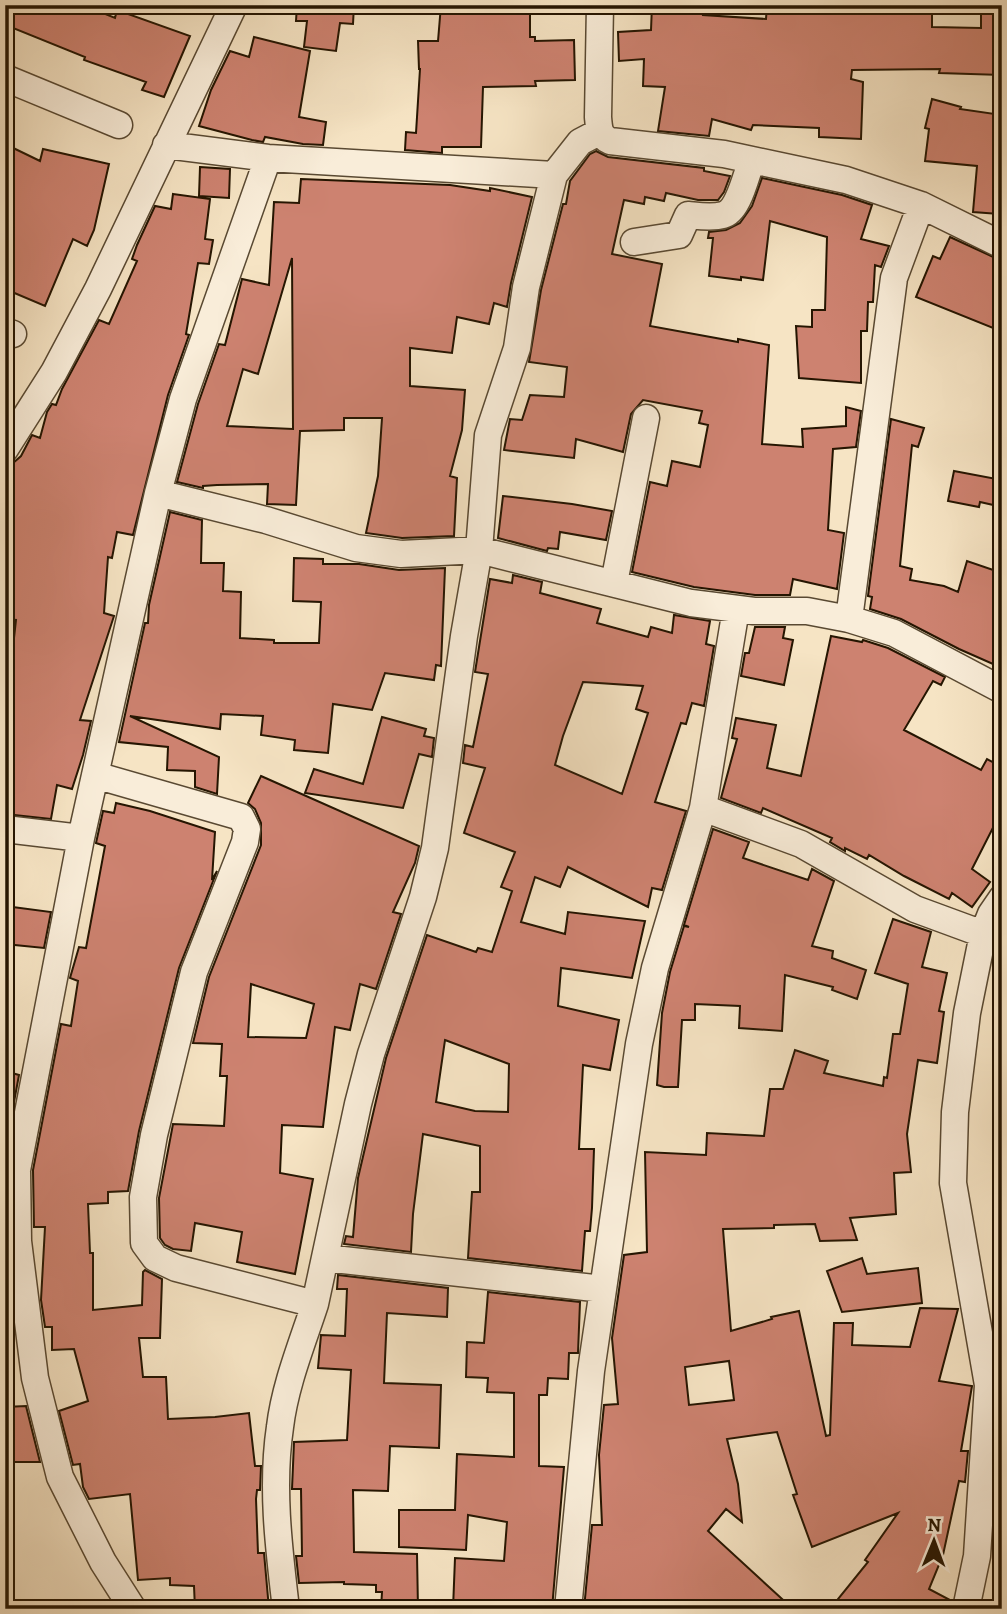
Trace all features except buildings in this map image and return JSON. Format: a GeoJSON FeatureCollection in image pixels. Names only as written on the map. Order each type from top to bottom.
{"type":"FeatureCollection","features":[{"type":"Feature","properties":{"kind":"street"},"geometry":{"type":"LineString","coordinates":[[5,449],[54,372],[98,289],[234,5]]}},
{"type":"Feature","properties":{"kind":"street"},"geometry":{"type":"LineString","coordinates":[[600,5],[599,131],[603,138],[723,154],[846,180],[921,205],[1002,245]]}},
{"type":"Feature","properties":{"kind":"street"},"geometry":{"type":"LineString","coordinates":[[5,78],[119,125]]}},
{"type":"Feature","properties":{"kind":"street"},"geometry":{"type":"LineString","coordinates":[[286,1609],[275,1477],[279,1427],[288,1384],[315,1304],[371,1054],[423,897],[435,848],[464,636],[479,550],[488,435],[517,348],[526,287],[554,175],[580,142],[599,131]]}},
{"type":"Feature","properties":{"kind":"street"},"geometry":{"type":"LineString","coordinates":[[166,145],[268,158],[554,175]]}},
{"type":"Feature","properties":{"kind":"street"},"geometry":{"type":"LineString","coordinates":[[133,1609],[103,1562],[60,1477],[35,1378],[18,1241],[17,1170],[81,838],[158,493],[183,399],[268,158]]}},
{"type":"Feature","properties":{"kind":"street"},"geometry":{"type":"LineString","coordinates":[[634,242],[679,235],[688,215],[722,215],[729,212],[735,206],[752,160]]}},
{"type":"Feature","properties":{"kind":"street"},"geometry":{"type":"LineString","coordinates":[[849,620],[894,278],[921,205]]}},
{"type":"Feature","properties":{"kind":"street"},"geometry":{"type":"LineString","coordinates":[[614,583],[646,418]]}},
{"type":"Feature","properties":{"kind":"street"},"geometry":{"type":"LineString","coordinates":[[158,493],[266,520],[356,548],[401,554],[479,550],[691,603],[736,609],[807,611],[849,620],[894,633],[1002,690]]}},
{"type":"Feature","properties":{"kind":"street"},"geometry":{"type":"LineString","coordinates":[[568,1609],[591,1371],[639,1044],[655,968],[703,808],[736,609]]}},
{"type":"Feature","properties":{"kind":"street"},"geometry":{"type":"LineString","coordinates":[[95,775],[241,817],[247,829],[245,842],[191,984],[151,1148],[143,1197],[144,1243],[155,1258],[176,1268],[315,1304]]}},
{"type":"Feature","properties":{"kind":"street"},"geometry":{"type":"LineString","coordinates":[[703,808],[801,844],[915,909],[983,934]]}},
{"type":"Feature","properties":{"kind":"street"},"geometry":{"type":"LineString","coordinates":[[5,829],[81,838]]}},
{"type":"Feature","properties":{"kind":"street"},"geometry":{"type":"LineString","coordinates":[[966,1609],[977,1556],[988,1385],[953,1183],[955,1112],[965,1025],[983,934],[991,914],[1002,898]]}},
{"type":"Feature","properties":{"kind":"street"},"geometry":{"type":"LineString","coordinates":[[325,1258],[603,1289]]}}]}
